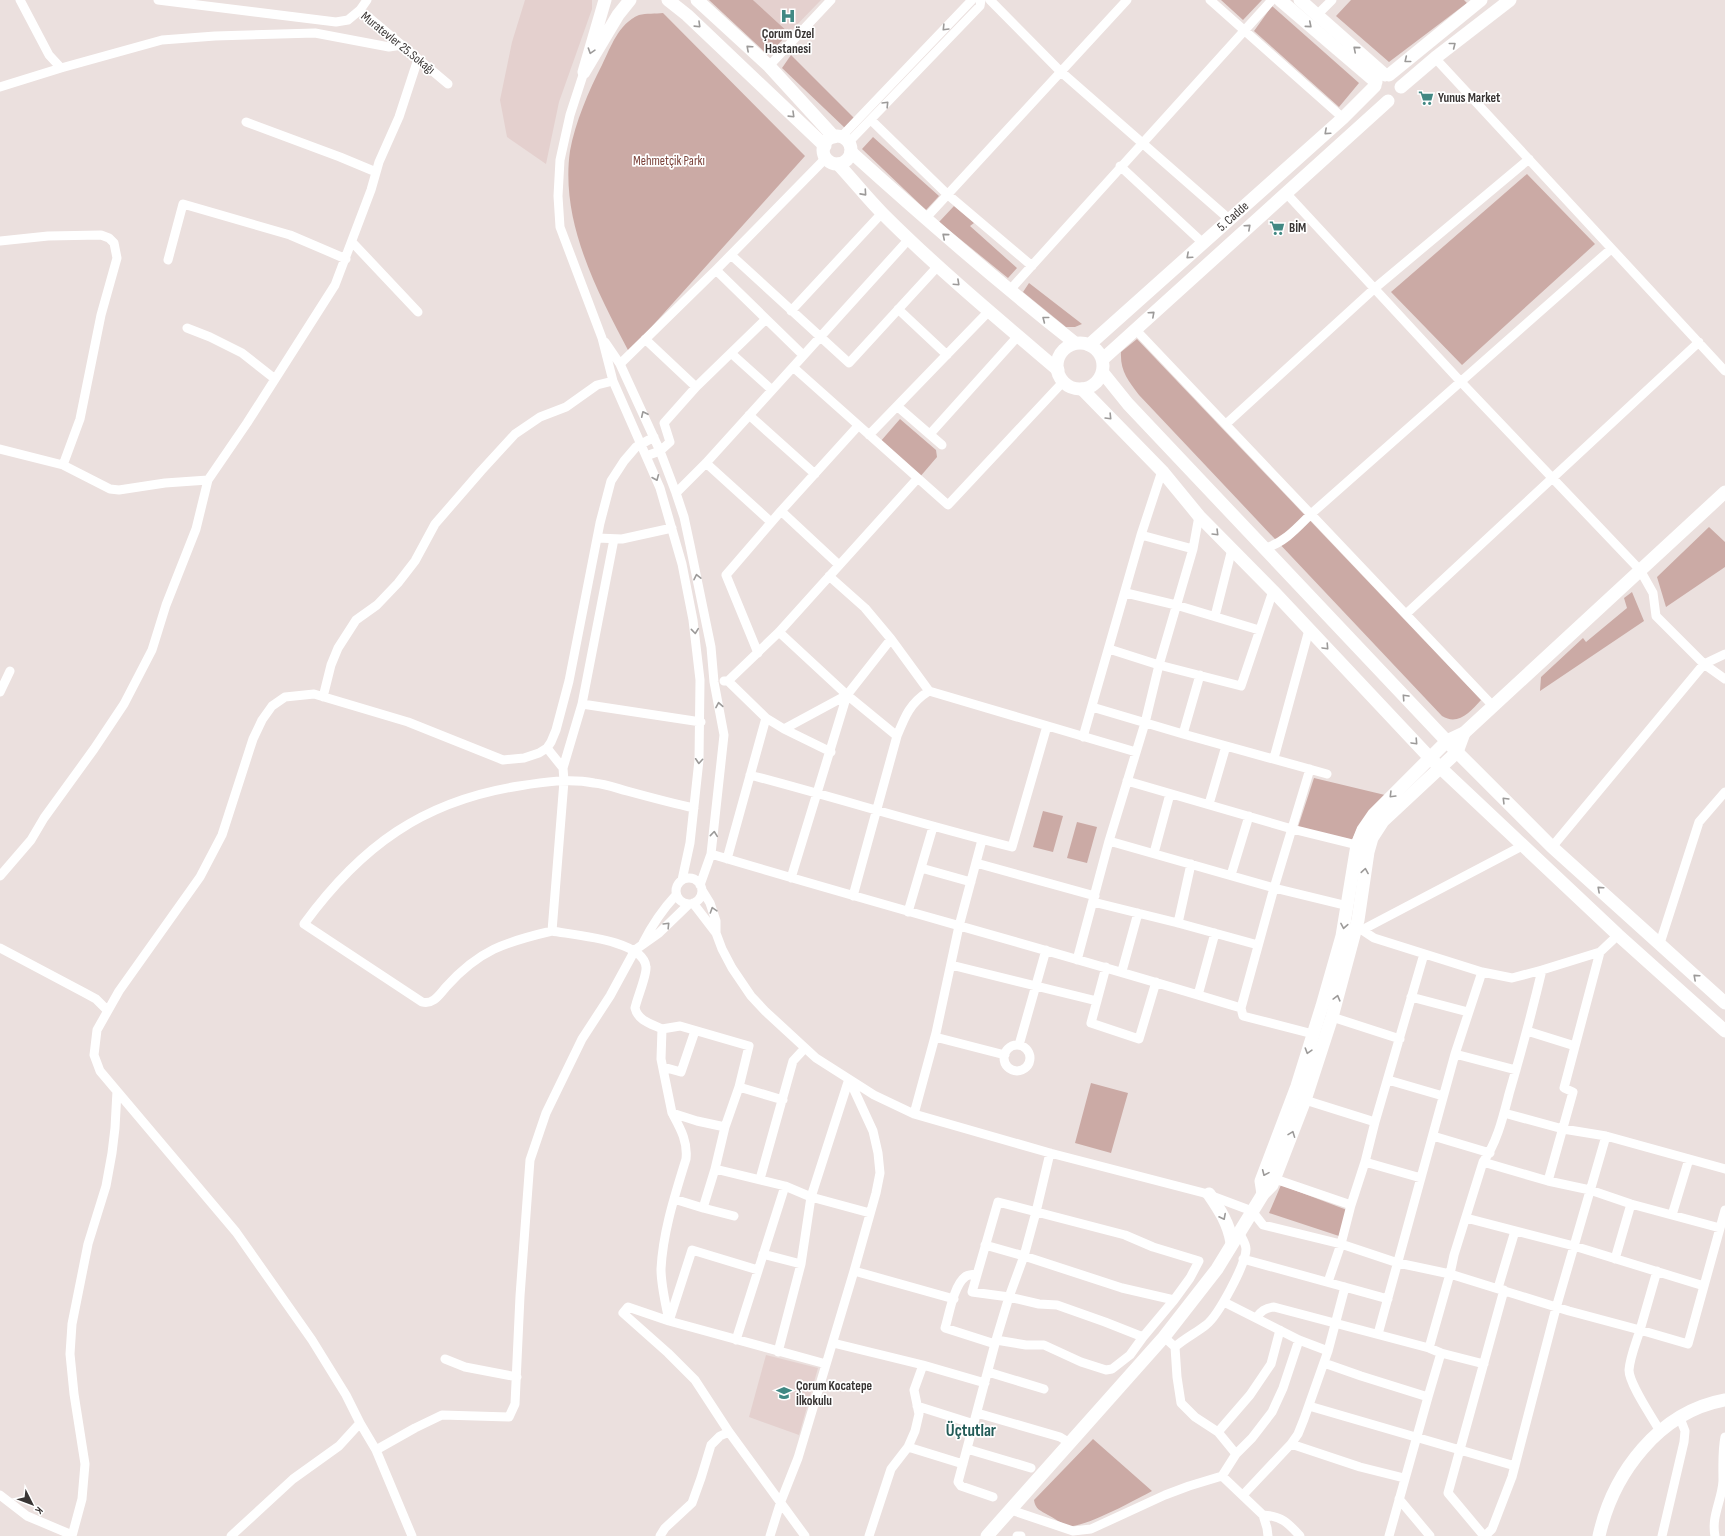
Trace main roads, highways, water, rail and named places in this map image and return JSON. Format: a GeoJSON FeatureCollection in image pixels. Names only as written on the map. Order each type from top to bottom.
{"type":"FeatureCollection","features":[{"type":"Feature","properties":{"kind":"place","name":"Çorum Özel Hastanesi"},"geometry":{"type":"Point","coordinates":[788,16]}},
{"type":"Feature","properties":{"kind":"place","name":"Yunus Market"},"geometry":{"type":"Point","coordinates":[1426,98]}},
{"type":"Feature","properties":{"kind":"place","name":"BİM"},"geometry":{"type":"Point","coordinates":[1277,228]}},
{"type":"Feature","properties":{"kind":"place","name":"Çorum Kocatepe İlkokulu"},"geometry":{"type":"Point","coordinates":[784,1393]}},
{"type":"Feature","properties":{"kind":"district","name":"Üçtutlar"},"geometry":{"type":"Point","coordinates":[971,1431]}},
{"type":"Feature","properties":{"kind":"park label","name":"Mehmetçik Parkı"},"geometry":{"type":"Point","coordinates":[669,161]}}]}
